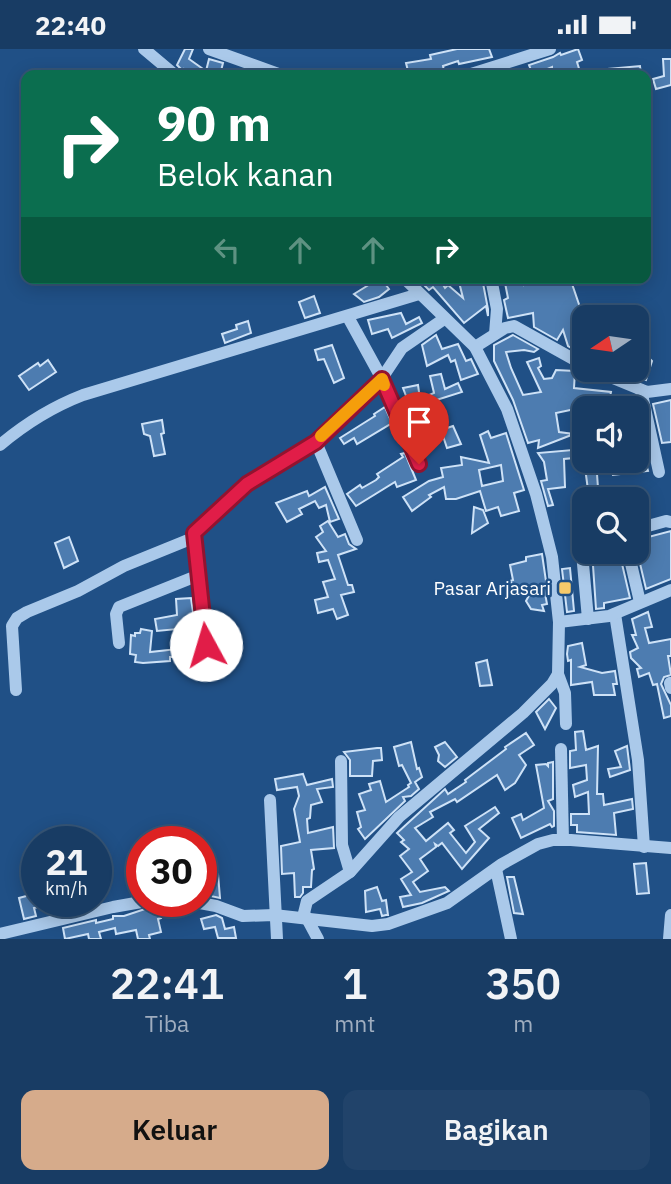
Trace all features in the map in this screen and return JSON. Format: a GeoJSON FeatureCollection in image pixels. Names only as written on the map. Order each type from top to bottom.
{"type":"FeatureCollection","features":[{"type":"Feature","properties":{"kind":"street"},"geometry":{"type":"LineString","coordinates":[[144,49],[169,70]]}},
{"type":"Feature","properties":{"kind":"street"},"geometry":{"type":"LineString","coordinates":[[209,49],[267,70]]}},
{"type":"Feature","properties":{"kind":"street"},"geometry":{"type":"LineString","coordinates":[[484,70],[550,49]]}},
{"type":"Feature","properties":{"kind":"street"},"geometry":{"type":"LineString","coordinates":[[410,284],[475,347],[507,409],[525,459],[552,557],[559,622],[558,674],[565,693],[566,725]]}},
{"type":"Feature","properties":{"kind":"street"},"geometry":{"type":"LineString","coordinates":[[492,284],[497,309],[495,334]]}},
{"type":"Feature","properties":{"kind":"street"},"geometry":{"type":"LineString","coordinates":[[0,445],[56,405],[83,395],[419,294]]}},
{"type":"Feature","properties":{"kind":"street"},"geometry":{"type":"LineString","coordinates":[[348,317],[382,379],[419,464]]}},
{"type":"Feature","properties":{"kind":"street"},"geometry":{"type":"LineString","coordinates":[[206,645],[193,538],[197,529],[247,484],[316,442],[382,379],[402,348],[444,319]]}},
{"type":"Feature","properties":{"kind":"street"},"geometry":{"type":"LineString","coordinates":[[475,347],[514,326],[572,358]]}},
{"type":"Feature","properties":{"kind":"street"},"geometry":{"type":"LineString","coordinates":[[623,382],[648,392],[671,389]]}},
{"type":"Feature","properties":{"kind":"street"},"geometry":{"type":"LineString","coordinates":[[642,390],[659,472]]}},
{"type":"Feature","properties":{"kind":"street"},"geometry":{"type":"LineString","coordinates":[[316,442],[357,540]]}},
{"type":"Feature","properties":{"kind":"street"},"geometry":{"type":"LineString","coordinates":[[649,526],[671,522]]}},
{"type":"Feature","properties":{"kind":"street"},"geometry":{"type":"LineString","coordinates":[[16,690],[12,626],[17,618],[78,591],[124,566],[193,538]]}},
{"type":"Feature","properties":{"kind":"street"},"geometry":{"type":"LineString","coordinates":[[583,564],[588,619]]}},
{"type":"Feature","properties":{"kind":"street"},"geometry":{"type":"LineString","coordinates":[[631,564],[639,601]]}},
{"type":"Feature","properties":{"kind":"street"},"geometry":{"type":"LineString","coordinates":[[120,643],[116,614],[119,607],[199,575]]}},
{"type":"Feature","properties":{"kind":"street"},"geometry":{"type":"LineString","coordinates":[[559,622],[615,614],[639,601],[671,590]]}},
{"type":"Feature","properties":{"kind":"street"},"geometry":{"type":"LineString","coordinates":[[615,614],[638,760],[644,847]]}},
{"type":"Feature","properties":{"kind":"street"},"geometry":{"type":"LineString","coordinates":[[318,939],[306,917],[304,907],[307,901],[350,872],[399,817],[523,713],[552,684],[558,674]]}},
{"type":"Feature","properties":{"kind":"street"},"geometry":{"type":"LineString","coordinates":[[670,683],[671,688]]}},
{"type":"Feature","properties":{"kind":"street"},"geometry":{"type":"LineString","coordinates":[[561,749],[564,840]]}},
{"type":"Feature","properties":{"kind":"street"},"geometry":{"type":"LineString","coordinates":[[341,761],[342,845],[350,872]]}},
{"type":"Feature","properties":{"kind":"street"},"geometry":{"type":"LineString","coordinates":[[270,800],[276,939]]}},
{"type":"Feature","properties":{"kind":"street"},"geometry":{"type":"LineString","coordinates":[[217,906],[243,916],[306,917],[372,926],[388,924],[447,903],[538,844],[564,840],[671,848]]}},
{"type":"Feature","properties":{"kind":"street"},"geometry":{"type":"LineString","coordinates":[[496,869],[510,939]]}},
{"type":"Feature","properties":{"kind":"street"},"geometry":{"type":"LineString","coordinates":[[0,934],[26,933],[126,905]]}},
{"type":"Feature","properties":{"kind":"street"},"geometry":{"type":"LineString","coordinates":[[669,939],[671,915]]}},
{"type":"Feature","properties":{"kind":"building"},"geometry":{"type":"Polygon","coordinates":[[[185,49],[193,49],[189,59],[205,70],[182,70],[177,65],[185,49]]]}},
{"type":"Feature","properties":{"kind":"building"},"geometry":{"type":"Polygon","coordinates":[[[457,49],[489,49],[492,57],[459,64],[458,61],[443,66],[444,70],[408,70],[406,63],[431,59],[430,55],[457,49]]]}},
{"type":"Feature","properties":{"kind":"building"},"geometry":{"type":"Polygon","coordinates":[[[578,49],[582,60],[577,62],[579,70],[552,70],[552,67],[531,70],[529,65],[560,53],[561,55],[578,49]]]}},
{"type":"Feature","properties":{"kind":"building"},"geometry":{"type":"Polygon","coordinates":[[[209,59],[223,63],[221,70],[206,70],[209,59]]]}},
{"type":"Feature","properties":{"kind":"building"},"geometry":{"type":"Polygon","coordinates":[[[663,59],[671,59],[671,85],[656,89],[653,79],[664,76],[663,59]]]}},
{"type":"Feature","properties":{"kind":"building"},"geometry":{"type":"Polygon","coordinates":[[[640,66],[640,70],[597,70],[640,66]]]}},
{"type":"Feature","properties":{"kind":"building"},"geometry":{"type":"Polygon","coordinates":[[[370,284],[387,284],[389,289],[379,297],[364,302],[354,294],[370,284]]]}},
{"type":"Feature","properties":{"kind":"building"},"geometry":{"type":"Polygon","coordinates":[[[423,284],[443,284],[445,288],[448,285],[463,298],[460,284],[483,284],[488,316],[486,306],[464,323],[433,287],[429,290],[423,284]]]}},
{"type":"Feature","properties":{"kind":"building"},"geometry":{"type":"Polygon","coordinates":[[[505,284],[572,284],[579,305],[572,305],[572,348],[568,346],[563,330],[557,340],[534,327],[533,313],[508,318],[504,300],[508,298],[505,284]]]}},
{"type":"Feature","properties":{"kind":"building"},"geometry":{"type":"Polygon","coordinates":[[[314,296],[320,313],[305,318],[299,302],[314,296]]]}},
{"type":"Feature","properties":{"kind":"building"},"geometry":{"type":"Polygon","coordinates":[[[401,313],[406,324],[419,317],[422,323],[392,338],[388,329],[372,334],[368,320],[401,313]]]}},
{"type":"Feature","properties":{"kind":"building"},"geometry":{"type":"Polygon","coordinates":[[[248,321],[251,333],[225,343],[222,334],[237,329],[236,325],[248,321]]]}},
{"type":"Feature","properties":{"kind":"building"},"geometry":{"type":"Polygon","coordinates":[[[436,335],[442,349],[458,344],[466,361],[471,359],[478,374],[461,380],[455,360],[451,362],[448,355],[427,366],[422,345],[436,335]]]}},
{"type":"Feature","properties":{"kind":"building"},"geometry":{"type":"Polygon","coordinates":[[[513,335],[538,349],[534,352],[506,352],[523,395],[541,392],[527,362],[539,358],[541,366],[538,368],[544,379],[552,378],[556,370],[572,371],[574,388],[611,392],[610,396],[572,396],[572,410],[556,413],[559,432],[572,435],[538,448],[539,440],[528,443],[513,400],[494,361],[494,345],[513,335]]]}},
{"type":"Feature","properties":{"kind":"building"},"geometry":{"type":"Polygon","coordinates":[[[332,345],[344,378],[334,383],[324,359],[318,360],[315,350],[332,345]]]}},
{"type":"Feature","properties":{"kind":"building"},"geometry":{"type":"Polygon","coordinates":[[[48,360],[56,372],[29,390],[19,376],[38,363],[40,366],[48,360]]]}},
{"type":"Feature","properties":{"kind":"building"},"geometry":{"type":"Polygon","coordinates":[[[441,374],[445,389],[458,383],[462,392],[427,403],[432,420],[424,424],[408,401],[403,388],[418,385],[420,399],[434,393],[430,376],[441,374]]]}},
{"type":"Feature","properties":{"kind":"building"},"geometry":{"type":"Polygon","coordinates":[[[671,400],[671,442],[662,443],[653,404],[671,400]]]}},
{"type":"Feature","properties":{"kind":"building"},"geometry":{"type":"Polygon","coordinates":[[[385,407],[392,423],[357,444],[354,438],[344,444],[340,438],[385,407]]]}},
{"type":"Feature","properties":{"kind":"building"},"geometry":{"type":"Polygon","coordinates":[[[162,420],[164,433],[161,434],[165,454],[154,456],[150,436],[144,434],[142,424],[162,420]]]}},
{"type":"Feature","properties":{"kind":"building"},"geometry":{"type":"Polygon","coordinates":[[[453,426],[461,444],[447,448],[441,430],[453,426]]]}},
{"type":"Feature","properties":{"kind":"building"},"geometry":{"type":"Polygon","coordinates":[[[488,431],[491,438],[506,433],[524,490],[514,493],[519,511],[501,516],[498,507],[486,511],[480,491],[456,499],[446,499],[444,487],[429,495],[431,497],[412,511],[403,497],[429,481],[443,477],[441,468],[462,465],[461,457],[489,463],[480,435],[488,431]],[[501,465],[479,470],[482,486],[503,481],[501,465]]]}},
{"type":"Feature","properties":{"kind":"building"},"geometry":{"type":"Polygon","coordinates":[[[572,450],[572,458],[564,459],[565,487],[548,489],[553,505],[548,506],[541,481],[547,480],[544,462],[538,453],[572,450]]]}},
{"type":"Feature","properties":{"kind":"building"},"geometry":{"type":"Polygon","coordinates":[[[405,453],[416,480],[397,487],[395,482],[356,506],[347,494],[360,485],[362,488],[376,480],[379,477],[377,474],[405,453]]]}},
{"type":"Feature","properties":{"kind":"building"},"geometry":{"type":"Polygon","coordinates":[[[586,473],[597,473],[598,487],[588,487],[586,473]]]}},
{"type":"Feature","properties":{"kind":"building"},"geometry":{"type":"Polygon","coordinates":[[[325,487],[339,519],[330,522],[326,505],[319,508],[315,501],[299,509],[302,514],[287,522],[276,503],[307,491],[309,496],[325,487]]]}},
{"type":"Feature","properties":{"kind":"building"},"geometry":{"type":"Polygon","coordinates":[[[474,507],[483,510],[488,523],[472,533],[474,507]]]}},
{"type":"Feature","properties":{"kind":"building"},"geometry":{"type":"Polygon","coordinates":[[[328,521],[338,537],[345,534],[349,544],[356,549],[338,555],[348,585],[352,585],[354,592],[341,595],[348,615],[337,619],[333,609],[318,613],[315,600],[328,597],[323,582],[335,579],[328,560],[319,562],[317,553],[326,551],[316,537],[323,532],[320,526],[328,521]]]}},
{"type":"Feature","properties":{"kind":"building"},"geometry":{"type":"Polygon","coordinates":[[[671,531],[671,579],[646,589],[640,564],[649,564],[649,537],[671,531]]]}},
{"type":"Feature","properties":{"kind":"building"},"geometry":{"type":"Polygon","coordinates":[[[69,537],[78,561],[64,568],[55,543],[69,537]]]}},
{"type":"Feature","properties":{"kind":"building"},"geometry":{"type":"Polygon","coordinates":[[[542,554],[547,588],[544,588],[547,604],[542,605],[544,611],[531,609],[526,601],[533,588],[517,590],[510,581],[513,580],[510,565],[526,561],[526,557],[542,554]]]}},
{"type":"Feature","properties":{"kind":"building"},"geometry":{"type":"Polygon","coordinates":[[[593,564],[622,564],[630,598],[604,603],[604,608],[596,609],[593,564]]]}},
{"type":"Feature","properties":{"kind":"building"},"geometry":{"type":"Polygon","coordinates":[[[570,568],[574,611],[567,612],[562,569],[570,568]]]}},
{"type":"Feature","properties":{"kind":"building"},"geometry":{"type":"Polygon","coordinates":[[[191,598],[197,641],[187,642],[187,647],[177,647],[177,629],[157,631],[155,619],[177,615],[176,599],[191,598]]]}},
{"type":"Feature","properties":{"kind":"building"},"geometry":{"type":"Polygon","coordinates":[[[648,612],[652,627],[645,628],[649,643],[671,639],[671,656],[668,656],[671,675],[664,677],[661,684],[671,705],[671,716],[664,718],[657,684],[653,685],[649,673],[639,677],[637,669],[641,668],[631,658],[630,652],[638,648],[632,635],[636,635],[632,619],[648,612]]]}},
{"type":"Feature","properties":{"kind":"building"},"geometry":{"type":"Polygon","coordinates":[[[141,629],[152,631],[150,652],[177,649],[178,657],[170,657],[170,661],[135,662],[136,655],[130,654],[131,635],[140,633],[141,629]]]}},
{"type":"Feature","properties":{"kind":"building"},"geometry":{"type":"Polygon","coordinates":[[[582,643],[586,665],[580,667],[602,673],[615,671],[615,695],[594,695],[592,682],[571,685],[568,646],[582,643]]]}},
{"type":"Feature","properties":{"kind":"building"},"geometry":{"type":"Polygon","coordinates":[[[487,660],[492,685],[480,686],[476,663],[487,660]]]}},
{"type":"Feature","properties":{"kind":"building"},"geometry":{"type":"Polygon","coordinates":[[[549,699],[556,708],[545,729],[536,712],[549,699]]]}},
{"type":"Feature","properties":{"kind":"building"},"geometry":{"type":"Polygon","coordinates":[[[583,731],[586,750],[598,746],[597,794],[603,794],[604,805],[632,799],[633,809],[614,813],[616,835],[577,832],[577,825],[571,825],[571,814],[589,814],[588,792],[575,797],[573,785],[587,780],[586,765],[570,768],[570,751],[576,750],[575,732],[583,731]]]}},
{"type":"Feature","properties":{"kind":"building"},"geometry":{"type":"Polygon","coordinates":[[[526,733],[534,745],[519,755],[526,765],[515,783],[505,790],[497,775],[457,802],[455,799],[430,812],[433,817],[415,828],[426,841],[448,823],[454,830],[450,833],[466,853],[475,842],[465,826],[495,807],[499,813],[479,829],[489,838],[462,869],[442,843],[438,846],[435,844],[436,847],[420,859],[428,871],[413,882],[420,892],[445,887],[449,891],[422,903],[403,907],[400,897],[411,895],[401,879],[412,872],[400,856],[409,849],[401,842],[404,840],[397,833],[445,789],[448,794],[466,782],[465,780],[506,749],[505,747],[526,733]]]}},
{"type":"Feature","properties":{"kind":"building"},"geometry":{"type":"Polygon","coordinates":[[[411,742],[417,769],[419,768],[422,777],[415,782],[419,789],[411,796],[403,797],[405,801],[365,839],[358,829],[361,827],[357,812],[365,810],[359,794],[371,790],[369,784],[380,781],[386,802],[409,787],[411,783],[402,765],[399,766],[394,747],[411,742]]]}},
{"type":"Feature","properties":{"kind":"building"},"geometry":{"type":"Polygon","coordinates":[[[445,742],[457,757],[445,767],[438,761],[439,755],[435,747],[445,742]]]}},
{"type":"Feature","properties":{"kind":"building"},"geometry":{"type":"Polygon","coordinates":[[[627,746],[630,770],[610,777],[608,769],[621,767],[615,751],[627,746]]]}},
{"type":"Feature","properties":{"kind":"building"},"geometry":{"type":"Polygon","coordinates":[[[381,748],[382,760],[373,761],[372,776],[350,776],[350,760],[344,752],[381,748]]]}},
{"type":"Feature","properties":{"kind":"building"},"geometry":{"type":"Polygon","coordinates":[[[553,762],[553,799],[548,801],[554,811],[554,826],[550,824],[521,838],[512,818],[521,814],[523,820],[544,808],[536,765],[548,766],[548,763],[553,762]]]}},
{"type":"Feature","properties":{"kind":"building"},"geometry":{"type":"Polygon","coordinates":[[[303,774],[307,785],[332,779],[333,787],[317,789],[322,802],[311,805],[310,818],[307,819],[308,833],[333,827],[334,848],[311,850],[314,869],[311,887],[303,887],[300,897],[295,897],[294,873],[282,874],[281,846],[300,842],[294,809],[299,796],[297,787],[277,790],[275,779],[303,774]]]}},
{"type":"Feature","properties":{"kind":"building"},"geometry":{"type":"Polygon","coordinates":[[[646,863],[649,893],[637,894],[634,864],[646,863]]]}},
{"type":"Feature","properties":{"kind":"building"},"geometry":{"type":"Polygon","coordinates":[[[218,874],[220,898],[217,897],[218,874]]]}},
{"type":"Feature","properties":{"kind":"building"},"geometry":{"type":"Polygon","coordinates":[[[507,877],[514,877],[523,914],[514,913],[507,877]]]}},
{"type":"Feature","properties":{"kind":"building"},"geometry":{"type":"Polygon","coordinates":[[[377,887],[382,901],[386,900],[388,915],[382,916],[380,909],[366,912],[365,891],[377,887]]]}},
{"type":"Feature","properties":{"kind":"building"},"geometry":{"type":"Polygon","coordinates":[[[113,916],[161,917],[158,919],[161,932],[149,935],[150,939],[138,939],[136,930],[116,934],[115,928],[99,932],[101,939],[89,939],[88,934],[65,939],[63,928],[113,919],[113,916]]]}},
{"type":"Feature","properties":{"kind":"building"},"geometry":{"type":"Polygon","coordinates":[[[217,916],[222,918],[225,929],[234,927],[236,938],[218,938],[215,927],[204,929],[201,919],[217,916]]]}},
{"type":"Feature","properties":{"kind":"slow traffic"},"geometry":{"type":"LineString","coordinates":[[321,436],[382,379],[384,385]]}},
{"type":"Feature","properties":{"kind":"place","name":"Pasar Arjasari"},"geometry":{"type":"Point","coordinates":[565,588]}},
{"type":"Feature","properties":{"kind":"route"},"geometry":{"type":"LineString","coordinates":[[206,645],[194,533],[247,484],[316,442],[382,379],[419,464]]}}]}
